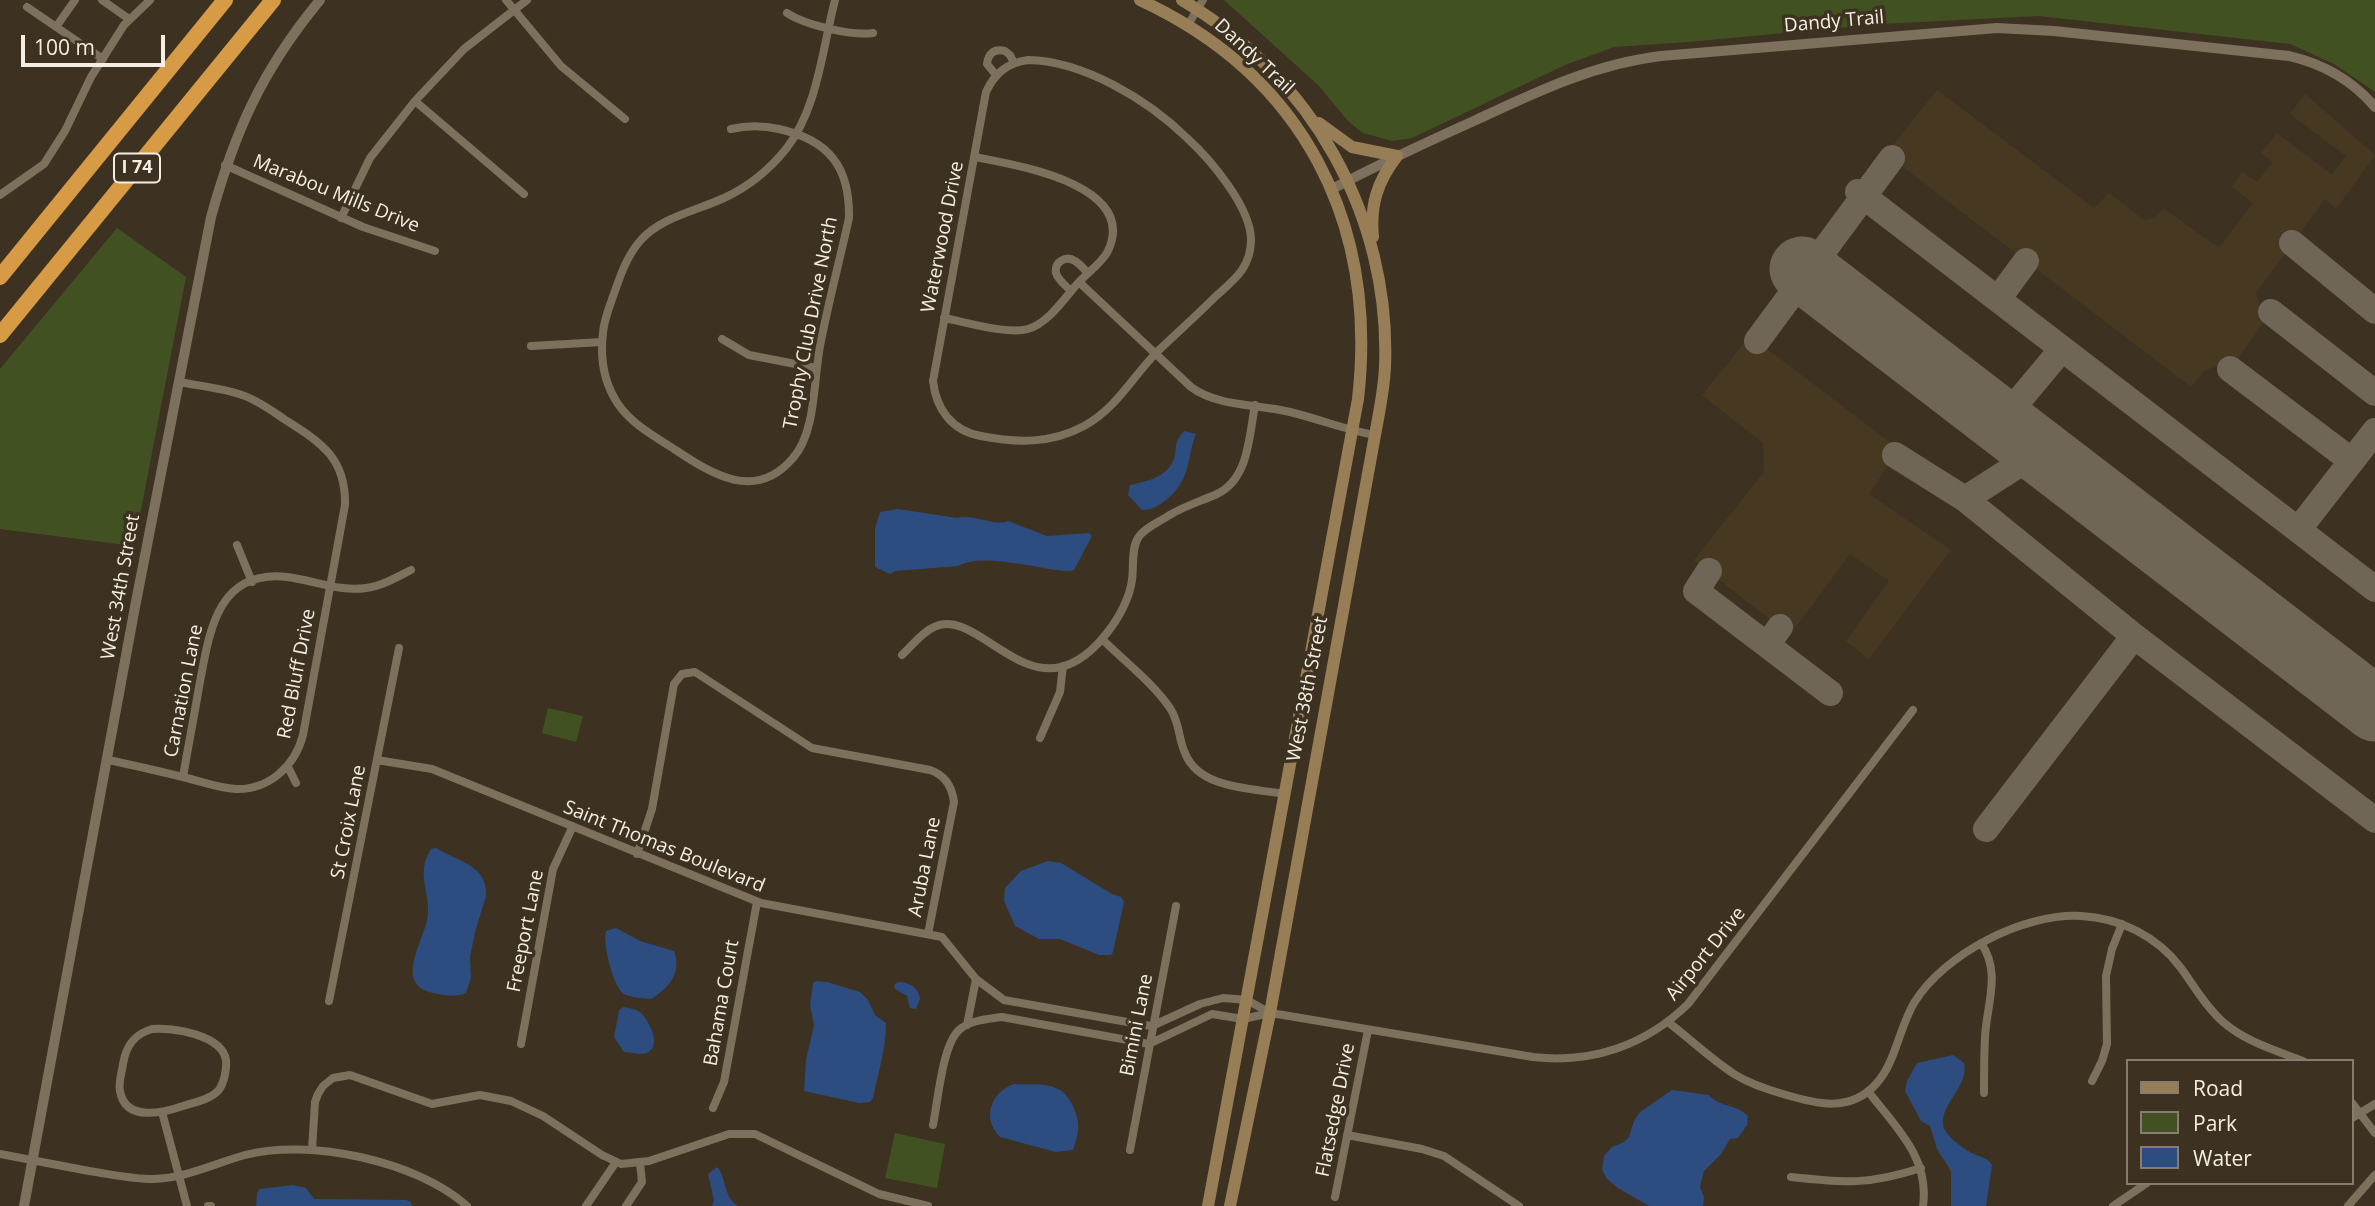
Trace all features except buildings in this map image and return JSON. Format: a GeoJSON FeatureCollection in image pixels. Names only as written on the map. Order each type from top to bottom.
{"type":"FeatureCollection","features":[{"type":"Feature","properties":{"kind":"highway","name":"I 74"},"geometry":{"type":"LineString","coordinates":[[0,277],[225,0]]}},
{"type":"Feature","properties":{"kind":"highway","name":"I 74"},"geometry":{"type":"LineString","coordinates":[[0,335],[273,0]]}},
{"type":"Feature","properties":{"kind":"main road","name":"Dandy Trail"},"geometry":{"type":"LineString","coordinates":[[1140,0],[1188,25],[1222,49],[1270,94],[1302,136],[1332,189]]}},
{"type":"Feature","properties":{"kind":"main road","name":"Dandy Trail"},"geometry":{"type":"LineString","coordinates":[[1182,0],[1200,5],[1264,61],[1311,117],[1347,181]]}},
{"type":"Feature","properties":{"kind":"main road"},"geometry":{"type":"LineString","coordinates":[[1311,117],[1352,147],[1397,156],[1379,184],[1373,200],[1371,216],[1377,272]]}},
{"type":"Feature","properties":{"kind":"main road","name":"West 38th Street"},"geometry":{"type":"LineString","coordinates":[[1230,1206],[1270,1013],[1383,384],[1385,349],[1377,272],[1363,220],[1347,181]]}},
{"type":"Feature","properties":{"kind":"main road","name":"West 38th Street"},"geometry":{"type":"LineString","coordinates":[[1208,1206],[1353,431],[1361,374],[1361,307],[1353,251],[1332,189]]}},
{"type":"Feature","properties":{"kind":"street"},"geometry":{"type":"LineString","coordinates":[[56,27],[75,0]]}},
{"type":"Feature","properties":{"kind":"street"},"geometry":{"type":"LineString","coordinates":[[102,0],[130,19]]}},
{"type":"Feature","properties":{"kind":"street"},"geometry":{"type":"LineString","coordinates":[[0,195],[44,163],[65,131],[91,77],[130,19],[150,0]]}},
{"type":"Feature","properties":{"kind":"street","name":"West 34th Street"},"geometry":{"type":"LineString","coordinates":[[24,1206],[211,218],[225,165],[262,84],[285,46],[320,0]]}},
{"type":"Feature","properties":{"kind":"street"},"geometry":{"type":"LineString","coordinates":[[506,0],[561,66],[625,119]]}},
{"type":"Feature","properties":{"kind":"street"},"geometry":{"type":"LineString","coordinates":[[341,218],[370,158],[415,101],[464,49],[527,0]]}},
{"type":"Feature","properties":{"kind":"street"},"geometry":{"type":"LineString","coordinates":[[531,346],[602,342],[606,319],[624,266],[641,240],[667,221],[742,189],[772,166],[797,133],[813,97],[835,0]]}},
{"type":"Feature","properties":{"kind":"street"},"geometry":{"type":"LineString","coordinates":[[1188,25],[1200,5]]}},
{"type":"Feature","properties":{"kind":"street"},"geometry":{"type":"LineString","coordinates":[[27,7],[103,59]]}},
{"type":"Feature","properties":{"kind":"street"},"geometry":{"type":"LineString","coordinates":[[787,13],[800,20],[853,33],[873,33]]}},
{"type":"Feature","properties":{"kind":"street","name":"Dandy Trail"},"geometry":{"type":"LineString","coordinates":[[1332,189],[1567,78],[1620,62],[1661,56],[1988,29],[2054,31],[2290,56],[2335,73],[2360,91],[2375,107]]}},
{"type":"Feature","properties":{"kind":"street"},"geometry":{"type":"LineString","coordinates":[[996,75],[987,64],[989,56],[993,52],[1005,51],[1014,63],[1039,61],[1098,79],[1149,106],[1184,134],[1222,178],[1247,220],[1251,238],[1245,265],[1237,276],[1155,354]]}},
{"type":"Feature","properties":{"kind":"street","name":"Waterwood Drive"},"geometry":{"type":"LineString","coordinates":[[1014,63],[996,75],[986,92],[933,381],[937,402],[944,414],[959,428],[979,436],[1020,442],[1060,436],[1085,426],[1110,408],[1155,354]]}},
{"type":"Feature","properties":{"kind":"street"},"geometry":{"type":"LineString","coordinates":[[415,101],[524,194]]}},
{"type":"Feature","properties":{"kind":"street"},"geometry":{"type":"LineString","coordinates":[[731,129],[759,125],[797,133]]}},
{"type":"Feature","properties":{"kind":"street","name":"Trophy Club Drive North"},"geometry":{"type":"LineString","coordinates":[[602,342],[603,364],[614,398],[625,413],[643,429],[719,476],[741,481],[758,479],[779,471],[792,460],[807,433],[816,368],[849,218],[850,202],[846,181],[833,158],[817,143],[797,133]]}},
{"type":"Feature","properties":{"kind":"street"},"geometry":{"type":"LineString","coordinates":[[944,318],[1011,330],[1028,329],[1044,320],[1102,260],[1111,239],[1110,222],[1100,204],[1078,187],[1050,174],[975,157]]}},
{"type":"Feature","properties":{"kind":"street","name":"Marabou Mills Drive"},"geometry":{"type":"LineString","coordinates":[[225,165],[341,218],[435,251]]}},
{"type":"Feature","properties":{"kind":"street"},"geometry":{"type":"LineString","coordinates":[[1071,291],[1056,275],[1056,267],[1060,261],[1074,260],[1088,273]]}},
{"type":"Feature","properties":{"kind":"street"},"geometry":{"type":"LineString","coordinates":[[1079,282],[1202,394],[1218,400],[1290,412],[1375,435]]}},
{"type":"Feature","properties":{"kind":"street"},"geometry":{"type":"LineString","coordinates":[[722,340],[749,355],[816,368]]}},
{"type":"Feature","properties":{"kind":"street","name":"Red Bluff Drive"},"geometry":{"type":"LineString","coordinates":[[179,382],[236,393],[252,399],[317,440],[333,457],[343,477],[346,500],[331,585],[301,743],[288,767]]}},
{"type":"Feature","properties":{"kind":"street"},"geometry":{"type":"LineString","coordinates":[[902,655],[931,628],[951,623],[966,627],[996,648],[1026,663],[1046,668],[1063,666],[1082,656],[1102,639],[1125,607],[1132,581],[1134,550],[1139,536],[1187,505],[1216,495],[1234,481],[1244,464],[1255,405]]}},
{"type":"Feature","properties":{"kind":"street"},"geometry":{"type":"LineString","coordinates":[[237,545],[251,582]]}},
{"type":"Feature","properties":{"kind":"street","name":"Carnation Lane"},"geometry":{"type":"LineString","coordinates":[[183,777],[210,629],[225,600],[251,582],[283,576],[353,589],[369,587],[411,570]]}},
{"type":"Feature","properties":{"kind":"street"},"geometry":{"type":"LineString","coordinates":[[1102,639],[1168,705],[1177,722],[1184,752],[1199,774],[1217,782],[1284,794]]}},
{"type":"Feature","properties":{"kind":"street","name":"St Croix Lane"},"geometry":{"type":"LineString","coordinates":[[329,1001],[399,648]]}},
{"type":"Feature","properties":{"kind":"street"},"geometry":{"type":"LineString","coordinates":[[1040,738],[1060,692],[1063,666]]}},
{"type":"Feature","properties":{"kind":"street","name":"Aruba Lane"},"geometry":{"type":"LineString","coordinates":[[636,854],[652,809],[674,684],[684,673],[692,672],[812,748],[934,771],[948,783],[953,794],[952,807],[928,934]]}},
{"type":"Feature","properties":{"kind":"street","name":"Airport Drive"},"geometry":{"type":"LineString","coordinates":[[1270,1013],[1533,1057],[1570,1059],[1599,1055],[1625,1046],[1668,1022],[1699,991],[1913,710]]}},
{"type":"Feature","properties":{"kind":"street"},"geometry":{"type":"LineString","coordinates":[[108,760],[224,788],[247,789],[268,782],[288,767],[296,783]]}},
{"type":"Feature","properties":{"kind":"street","name":"Saint Thomas Boulevard"},"geometry":{"type":"LineString","coordinates":[[377,760],[432,769],[757,902],[942,937],[976,979],[1004,1000],[1152,1026]]}},
{"type":"Feature","properties":{"kind":"street","name":"Freeport Lane"},"geometry":{"type":"LineString","coordinates":[[522,1044],[553,869],[572,828]]}},
{"type":"Feature","properties":{"kind":"street","name":"Bahama Court"},"geometry":{"type":"LineString","coordinates":[[713,1108],[724,1082],[757,902]]}},
{"type":"Feature","properties":{"kind":"street","name":"Bimini Lane"},"geometry":{"type":"LineString","coordinates":[[1130,1150],[1176,906]]}},
{"type":"Feature","properties":{"kind":"street"},"geometry":{"type":"LineString","coordinates":[[1668,1022],[1723,1066],[1762,1088],[1826,1105],[1848,1102],[1868,1091],[1887,1068],[1902,1026],[1922,992],[1950,962],[1981,943],[2036,921],[2059,916],[2091,916],[2122,924],[2151,939],[2169,954],[2208,1006],[2230,1028],[2258,1044],[2298,1059]]}},
{"type":"Feature","properties":{"kind":"street"},"geometry":{"type":"LineString","coordinates":[[2092,1081],[2107,1044],[2106,976],[2112,949],[2122,924]]}},
{"type":"Feature","properties":{"kind":"street"},"geometry":{"type":"LineString","coordinates":[[1981,943],[1989,960],[1993,979],[1984,1035],[1984,1093]]}},
{"type":"Feature","properties":{"kind":"street"},"geometry":{"type":"LineString","coordinates":[[967,1025],[976,979]]}},
{"type":"Feature","properties":{"kind":"street"},"geometry":{"type":"LineString","coordinates":[[1152,1026],[1200,1004],[1223,998],[1247,1000],[1270,1013]]}},
{"type":"Feature","properties":{"kind":"street"},"geometry":{"type":"LineString","coordinates":[[1002,1017],[1004,1000]]}},
{"type":"Feature","properties":{"kind":"street"},"geometry":{"type":"LineString","coordinates":[[933,1125],[949,1047],[960,1028],[978,1021],[1002,1017],[1149,1044],[1212,1014],[1243,1019],[1270,1013]]}},
{"type":"Feature","properties":{"kind":"street"},"geometry":{"type":"LineString","coordinates":[[156,1029],[212,1040],[223,1052],[226,1068],[221,1086],[211,1096],[162,1112],[140,1112],[127,1104],[119,1090],[129,1044],[143,1032],[156,1029]]}},
{"type":"Feature","properties":{"kind":"street","name":"Flatsedge Drive"},"geometry":{"type":"LineString","coordinates":[[1335,1197],[1368,1030]]}},
{"type":"Feature","properties":{"kind":"street"},"geometry":{"type":"LineString","coordinates":[[312,1150],[315,1102],[318,1094],[333,1078],[350,1074],[432,1104],[480,1095],[511,1101],[543,1116],[616,1162],[628,1164],[640,1163],[729,1134],[751,1133],[886,1196],[928,1206]]}},
{"type":"Feature","properties":{"kind":"street"},"geometry":{"type":"LineString","coordinates":[[1868,1091],[1912,1149],[1924,1180],[1923,1206]]}},
{"type":"Feature","properties":{"kind":"street"},"geometry":{"type":"LineString","coordinates":[[2375,1104],[2356,1116],[2375,1133]]}},
{"type":"Feature","properties":{"kind":"street"},"geometry":{"type":"LineString","coordinates":[[162,1112],[187,1206]]}},
{"type":"Feature","properties":{"kind":"street"},"geometry":{"type":"LineString","coordinates":[[1347,1135],[1422,1149],[1444,1156],[1519,1206]]}},
{"type":"Feature","properties":{"kind":"street"},"geometry":{"type":"LineString","coordinates":[[0,1154],[151,1179],[179,1176],[258,1152],[312,1150],[401,1168],[437,1185],[467,1206]]}},
{"type":"Feature","properties":{"kind":"street"},"geometry":{"type":"LineString","coordinates":[[586,1206],[616,1162]]}},
{"type":"Feature","properties":{"kind":"street"},"geometry":{"type":"LineString","coordinates":[[626,1206],[642,1182],[640,1163]]}},
{"type":"Feature","properties":{"kind":"street"},"geometry":{"type":"LineString","coordinates":[[1791,1177],[1869,1182],[1892,1178],[1921,1168]]}},
{"type":"Feature","properties":{"kind":"street"},"geometry":{"type":"LineString","coordinates":[[2348,1206],[2375,1175]]}},
{"type":"Feature","properties":{"kind":"street"},"geometry":{"type":"LineString","coordinates":[[2113,1206],[2144,1185]]}},
{"type":"Feature","properties":{"kind":"shaded area"},"geometry":{"type":"Polygon","coordinates":[[[1937,90],[2094,208],[2109,193],[2144,220],[2154,218],[2163,208],[2219,248],[2253,203],[2232,187],[2242,172],[2257,182],[2273,162],[2261,153],[2277,133],[2332,175],[2346,156],[2290,114],[2305,94],[2375,155],[2336,209],[2325,199],[2256,293],[2258,302],[2271,312],[2230,369],[2217,366],[2204,371],[2191,387],[1886,154],[1937,90]]]}},
{"type":"Feature","properties":{"kind":"shaded area"},"geometry":{"type":"Polygon","coordinates":[[[1750,336],[1899,449],[1869,494],[1951,550],[1869,659],[1846,641],[1889,581],[1850,554],[1790,635],[1694,560],[1764,472],[1763,443],[1702,395],[1750,336]]]}},
{"type":"Feature","properties":{"kind":"green space"},"geometry":{"type":"Polygon","coordinates":[[[1224,0],[2375,0],[2375,92],[2334,64],[2290,44],[2039,16],[1881,24],[1614,47],[1565,65],[1412,138],[1392,141],[1363,133],[1348,121],[1318,85],[1224,0]]]}},
{"type":"Feature","properties":{"kind":"green space"},"geometry":{"type":"Polygon","coordinates":[[[117,228],[186,277],[134,546],[0,529],[0,369],[117,228]]]}},
{"type":"Feature","properties":{"kind":"green space"},"geometry":{"type":"Polygon","coordinates":[[[548,708],[583,716],[576,742],[542,733],[548,708]]]}},
{"type":"Feature","properties":{"kind":"green space"},"geometry":{"type":"Polygon","coordinates":[[[895,1133],[945,1144],[937,1188],[885,1178],[895,1133]]]}},
{"type":"Feature","properties":{"kind":"water"},"geometry":{"type":"Polygon","coordinates":[[[1184,431],[1196,434],[1181,483],[1161,504],[1142,510],[1128,495],[1130,485],[1161,475],[1170,467],[1176,443],[1184,431]]]}},
{"type":"Feature","properties":{"kind":"water"},"geometry":{"type":"Polygon","coordinates":[[[898,509],[957,518],[1008,521],[1047,536],[1089,533],[1092,536],[1071,571],[982,560],[958,566],[895,571],[890,574],[875,567],[875,528],[880,512],[898,509]]]}},
{"type":"Feature","properties":{"kind":"water"},"geometry":{"type":"Polygon","coordinates":[[[436,848],[477,871],[482,877],[486,896],[475,932],[470,957],[471,978],[466,993],[450,996],[421,988],[414,980],[413,970],[428,913],[424,866],[431,849],[436,848]]]}},
{"type":"Feature","properties":{"kind":"water"},"geometry":{"type":"Polygon","coordinates":[[[1048,861],[1061,863],[1121,897],[1124,902],[1111,955],[1099,955],[1060,939],[1039,939],[1015,926],[1004,901],[1005,888],[1021,871],[1048,861]]]}},
{"type":"Feature","properties":{"kind":"water"},"geometry":{"type":"Polygon","coordinates":[[[616,928],[640,941],[674,951],[675,973],[668,985],[651,999],[624,994],[616,983],[609,964],[605,936],[606,931],[616,928]]]}},
{"type":"Feature","properties":{"kind":"water"},"geometry":{"type":"Polygon","coordinates":[[[816,981],[860,992],[868,1000],[875,1015],[886,1023],[885,1042],[870,1102],[859,1103],[804,1091],[806,1060],[814,1025],[810,1005],[813,983],[816,981]]]}},
{"type":"Feature","properties":{"kind":"water"},"geometry":{"type":"Polygon","coordinates":[[[898,982],[909,984],[917,991],[920,999],[916,1009],[910,1008],[907,996],[895,989],[894,985],[898,982]]]}},
{"type":"Feature","properties":{"kind":"water"},"geometry":{"type":"Polygon","coordinates":[[[623,1007],[640,1012],[648,1022],[654,1042],[649,1052],[624,1052],[614,1037],[619,1011],[623,1007]]]}},
{"type":"Feature","properties":{"kind":"water"},"geometry":{"type":"Polygon","coordinates":[[[1953,1055],[1964,1063],[1963,1080],[1946,1109],[1943,1125],[1956,1142],[1992,1165],[1986,1206],[1951,1206],[1951,1171],[1937,1149],[1930,1126],[1921,1121],[1905,1091],[1907,1081],[1917,1063],[1953,1055]]]}},
{"type":"Feature","properties":{"kind":"water"},"geometry":{"type":"Polygon","coordinates":[[[1014,1084],[1048,1086],[1063,1092],[1076,1112],[1078,1123],[1073,1150],[1056,1152],[1000,1137],[991,1122],[991,1106],[999,1093],[1014,1084]]]}},
{"type":"Feature","properties":{"kind":"water"},"geometry":{"type":"Polygon","coordinates":[[[1672,1090],[1709,1095],[1717,1102],[1739,1109],[1748,1116],[1747,1125],[1738,1138],[1730,1139],[1721,1154],[1704,1171],[1700,1187],[1704,1197],[1703,1206],[1649,1206],[1618,1188],[1607,1179],[1602,1170],[1604,1156],[1612,1147],[1629,1137],[1640,1112],[1672,1090]]]}},
{"type":"Feature","properties":{"kind":"water"},"geometry":{"type":"Polygon","coordinates":[[[717,1167],[727,1193],[738,1206],[712,1206],[714,1200],[708,1174],[717,1167]]]}},
{"type":"Feature","properties":{"kind":"water"},"geometry":{"type":"Polygon","coordinates":[[[293,1185],[306,1188],[314,1199],[406,1200],[411,1202],[412,1206],[256,1206],[260,1189],[293,1185]]]}},
{"type":"Feature","properties":{"kind":"taxiway"},"geometry":{"type":"LineString","coordinates":[[1757,341],[1892,158]]}},
{"type":"Feature","properties":{"kind":"taxiway"},"geometry":{"type":"LineString","coordinates":[[1858,192],[2375,589]]}},
{"type":"Feature","properties":{"kind":"taxiway"},"geometry":{"type":"LineString","coordinates":[[2292,243],[2375,311]]}},
{"type":"Feature","properties":{"kind":"taxiway"},"geometry":{"type":"LineString","coordinates":[[1998,299],[2026,261]]}},
{"type":"Feature","properties":{"kind":"taxiway"},"geometry":{"type":"LineString","coordinates":[[2271,312],[2375,393]]}},
{"type":"Feature","properties":{"kind":"taxiway"},"geometry":{"type":"LineString","coordinates":[[1980,405],[2003,409],[2016,404],[2062,349]]}},
{"type":"Feature","properties":{"kind":"taxiway"},"geometry":{"type":"LineString","coordinates":[[2230,369],[2352,461]]}},
{"type":"Feature","properties":{"kind":"taxiway"},"geometry":{"type":"LineString","coordinates":[[2016,404],[2017,424],[2027,442]]}},
{"type":"Feature","properties":{"kind":"taxiway"},"geometry":{"type":"LineString","coordinates":[[2298,530],[2375,431]]}},
{"type":"Feature","properties":{"kind":"taxiway"},"geometry":{"type":"LineString","coordinates":[[1965,499],[2040,451]]}},
{"type":"Feature","properties":{"kind":"taxiway"},"geometry":{"type":"LineString","coordinates":[[1895,455],[1965,499],[2134,636],[2375,820]]}},
{"type":"Feature","properties":{"kind":"taxiway"},"geometry":{"type":"LineString","coordinates":[[1709,571],[1696,591],[1767,645]]}},
{"type":"Feature","properties":{"kind":"taxiway"},"geometry":{"type":"LineString","coordinates":[[1780,627],[1767,645],[1830,693]]}},
{"type":"Feature","properties":{"kind":"taxiway"},"geometry":{"type":"LineString","coordinates":[[1986,829],[2134,636]]}},
{"type":"Feature","properties":{"kind":"runway"},"geometry":{"type":"LineString","coordinates":[[1802,269],[2375,709]]}}]}
